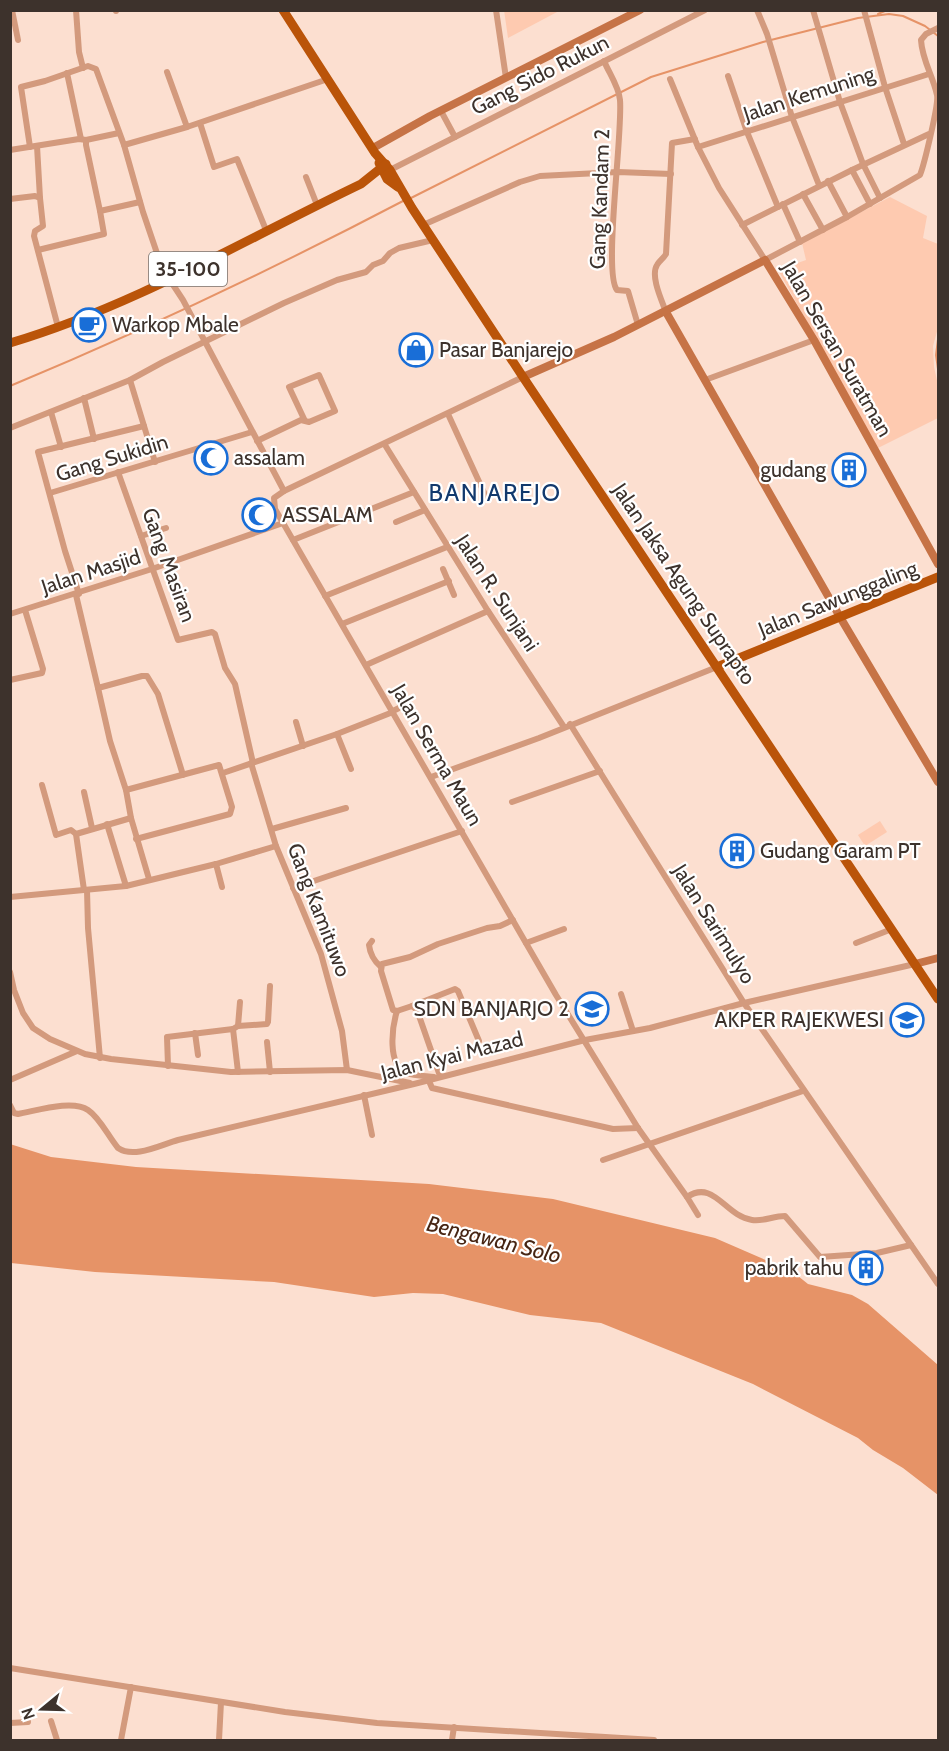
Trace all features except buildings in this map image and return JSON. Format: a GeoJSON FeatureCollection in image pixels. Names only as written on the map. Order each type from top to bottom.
{"type":"FeatureCollection","features":[{"type":"Feature","properties":{"kind":"main road"},"geometry":{"type":"LineString","coordinates":[[283,10],[387,171]]}},
{"type":"Feature","properties":{"kind":"main road"},"geometry":{"type":"LineString","coordinates":[[374,150],[441,111],[639,10]]}},
{"type":"Feature","properties":{"kind":"main road","name":"35-100"},"geometry":{"type":"LineString","coordinates":[[10,343],[113,306],[387,171]]}},
{"type":"Feature","properties":{"kind":"main road","name":"Jalan Jaksa Agung Suprapto"},"geometry":{"type":"LineString","coordinates":[[387,171],[939,999]]}},
{"type":"Feature","properties":{"kind":"main road","name":"Jalan Sersan Suratman"},"geometry":{"type":"LineString","coordinates":[[523,377],[666,312],[765,260],[814,340],[939,564]]}},
{"type":"Feature","properties":{"kind":"main road"},"geometry":{"type":"LineString","coordinates":[[666,312],[840,617],[939,782]]}},
{"type":"Feature","properties":{"kind":"main road","name":"Jalan Sawunggaling"},"geometry":{"type":"LineString","coordinates":[[717,666],[939,578]]}},
{"type":"Feature","properties":{"kind":"main road"},"geometry":{"type":"LineString","coordinates":[[915,964],[939,958]]}},
{"type":"Feature","properties":{"kind":"street"},"geometry":{"type":"LineString","coordinates":[[12,10],[18,40]]}},
{"type":"Feature","properties":{"kind":"street"},"geometry":{"type":"LineString","coordinates":[[76,10],[79,52],[83,68]]}},
{"type":"Feature","properties":{"kind":"street"},"geometry":{"type":"LineString","coordinates":[[496,10],[506,78]]}},
{"type":"Feature","properties":{"kind":"street","name":"Gang Sido Rukun"},"geometry":{"type":"LineString","coordinates":[[387,171],[705,10]]}},
{"type":"Feature","properties":{"kind":"street"},"geometry":{"type":"LineString","coordinates":[[757,10],[767,34],[792,117],[819,186]]}},
{"type":"Feature","properties":{"kind":"street"},"geometry":{"type":"LineString","coordinates":[[813,10],[840,102],[863,164],[880,198]]}},
{"type":"Feature","properties":{"kind":"street"},"geometry":{"type":"LineString","coordinates":[[864,10],[885,87],[904,144]]}},
{"type":"Feature","properties":{"kind":"street"},"geometry":{"type":"LineString","coordinates":[[670,79],[698,147],[719,188],[765,260],[920,175],[938,101],[921,42],[926,34],[937,28]]}},
{"type":"Feature","properties":{"kind":"street","name":"Gang Kandam 2"},"geometry":{"type":"LineString","coordinates":[[604,61],[620,97],[618,172],[612,243],[614,284],[617,290],[628,291],[638,325]]}},
{"type":"Feature","properties":{"kind":"street"},"geometry":{"type":"LineString","coordinates":[[58,327],[34,237],[35,231],[43,226],[33,147],[21,87],[93,67],[96,69],[124,145],[162,268],[171,278],[284,491],[523,377]]}},
{"type":"Feature","properties":{"kind":"street"},"geometry":{"type":"LineString","coordinates":[[167,72],[187,127]]}},
{"type":"Feature","properties":{"kind":"street"},"geometry":{"type":"LineString","coordinates":[[38,250],[104,234],[86,145],[67,73]]}},
{"type":"Feature","properties":{"kind":"street","name":"Jalan Kemuning"},"geometry":{"type":"LineString","coordinates":[[698,147],[929,74]]}},
{"type":"Feature","properties":{"kind":"street"},"geometry":{"type":"LineString","coordinates":[[728,76],[747,132],[780,205],[801,242]]}},
{"type":"Feature","properties":{"kind":"street"},"geometry":{"type":"LineString","coordinates":[[124,145],[200,123],[328,80]]}},
{"type":"Feature","properties":{"kind":"street"},"geometry":{"type":"LineString","coordinates":[[441,111],[454,137]]}},
{"type":"Feature","properties":{"kind":"street"},"geometry":{"type":"LineString","coordinates":[[200,123],[214,167],[237,159],[266,230]]}},
{"type":"Feature","properties":{"kind":"street"},"geometry":{"type":"LineString","coordinates":[[10,150],[119,133]]}},
{"type":"Feature","properties":{"kind":"street"},"geometry":{"type":"LineString","coordinates":[[742,225],[904,144],[930,134]]}},
{"type":"Feature","properties":{"kind":"street"},"geometry":{"type":"LineString","coordinates":[[666,312],[657,287],[655,271],[656,266],[666,254],[672,143],[695,140]]}},
{"type":"Feature","properties":{"kind":"street"},"geometry":{"type":"LineString","coordinates":[[852,170],[870,204]]}},
{"type":"Feature","properties":{"kind":"street"},"geometry":{"type":"LineString","coordinates":[[423,225],[520,182],[540,177],[618,172],[671,174]]}},
{"type":"Feature","properties":{"kind":"street"},"geometry":{"type":"LineString","coordinates":[[306,177],[317,205]]}},
{"type":"Feature","properties":{"kind":"street"},"geometry":{"type":"LineString","coordinates":[[828,181],[847,217]]}},
{"type":"Feature","properties":{"kind":"street"},"geometry":{"type":"LineString","coordinates":[[803,194],[823,230]]}},
{"type":"Feature","properties":{"kind":"street"},"geometry":{"type":"LineString","coordinates":[[10,199],[35,196],[40,198]]}},
{"type":"Feature","properties":{"kind":"street"},"geometry":{"type":"LineString","coordinates":[[100,211],[140,202]]}},
{"type":"Feature","properties":{"kind":"street"},"geometry":{"type":"LineString","coordinates":[[10,428],[130,380],[284,303],[337,280],[366,272],[399,248],[433,240]]}},
{"type":"Feature","properties":{"kind":"street"},"geometry":{"type":"LineString","coordinates":[[705,380],[814,340]]}},
{"type":"Feature","properties":{"kind":"street"},"geometry":{"type":"LineString","coordinates":[[257,441],[302,420],[304,421],[309,422],[335,411],[319,375],[289,387],[304,421]]}},
{"type":"Feature","properties":{"kind":"street"},"geometry":{"type":"LineString","coordinates":[[130,380],[155,462]]}},
{"type":"Feature","properties":{"kind":"street"},"geometry":{"type":"LineString","coordinates":[[84,398],[94,439]]}},
{"type":"Feature","properties":{"kind":"street"},"geometry":{"type":"LineString","coordinates":[[51,412],[62,447]]}},
{"type":"Feature","properties":{"kind":"street"},"geometry":{"type":"LineString","coordinates":[[448,414],[487,499]]}},
{"type":"Feature","properties":{"kind":"street"},"geometry":{"type":"LineString","coordinates":[[144,426],[38,452],[77,594],[110,741],[126,790],[136,839],[149,879]]}},
{"type":"Feature","properties":{"kind":"street","name":"Gang Sukidin"},"geometry":{"type":"LineString","coordinates":[[50,493],[252,432]]}},
{"type":"Feature","properties":{"kind":"street","name":"Jalan R. Sunjani"},"geometry":{"type":"LineString","coordinates":[[384,445],[488,611],[567,726]]}},
{"type":"Feature","properties":{"kind":"street","name":"Gang Masiran"},"geometry":{"type":"LineString","coordinates":[[118,472],[178,640],[212,632],[215,634],[225,668],[235,684],[252,763]]}},
{"type":"Feature","properties":{"kind":"street","name":"Jalan Serma Maun"},"geometry":{"type":"LineString","coordinates":[[284,491],[273,501],[283,523],[526,943],[638,1128],[698,1215]]}},
{"type":"Feature","properties":{"kind":"street"},"geometry":{"type":"LineString","coordinates":[[293,540],[414,492]]}},
{"type":"Feature","properties":{"kind":"street"},"geometry":{"type":"LineString","coordinates":[[396,522],[425,510]]}},
{"type":"Feature","properties":{"kind":"street","name":"Jalan Masjid"},"geometry":{"type":"LineString","coordinates":[[10,614],[152,569],[283,523]]}},
{"type":"Feature","properties":{"kind":"street"},"geometry":{"type":"LineString","coordinates":[[141,536],[166,528]]}},
{"type":"Feature","properties":{"kind":"street"},"geometry":{"type":"LineString","coordinates":[[325,596],[447,547]]}},
{"type":"Feature","properties":{"kind":"street"},"geometry":{"type":"LineString","coordinates":[[443,569],[454,595]]}},
{"type":"Feature","properties":{"kind":"street"},"geometry":{"type":"LineString","coordinates":[[342,624],[448,581]]}},
{"type":"Feature","properties":{"kind":"street"},"geometry":{"type":"LineString","coordinates":[[10,680],[36,675],[42,673],[43,669],[26,610]]}},
{"type":"Feature","properties":{"kind":"street"},"geometry":{"type":"LineString","coordinates":[[366,665],[488,611]]}},
{"type":"Feature","properties":{"kind":"street"},"geometry":{"type":"LineString","coordinates":[[431,777],[717,666]]}},
{"type":"Feature","properties":{"kind":"street"},"geometry":{"type":"LineString","coordinates":[[98,688],[147,676],[158,694],[183,775]]}},
{"type":"Feature","properties":{"kind":"street"},"geometry":{"type":"LineString","coordinates":[[223,773],[337,734],[405,705]]}},
{"type":"Feature","properties":{"kind":"street"},"geometry":{"type":"LineString","coordinates":[[296,722],[303,746]]}},
{"type":"Feature","properties":{"kind":"street","name":"Jalan Sarimulyo"},"geometry":{"type":"LineString","coordinates":[[567,726],[600,771],[744,1004],[939,1284]]}},
{"type":"Feature","properties":{"kind":"street"},"geometry":{"type":"LineString","coordinates":[[337,734],[351,769]]}},
{"type":"Feature","properties":{"kind":"street","name":"Gang Kamituwo"},"geometry":{"type":"LineString","coordinates":[[252,763],[276,846],[321,954],[342,1031],[347,1070]]}},
{"type":"Feature","properties":{"kind":"street"},"geometry":{"type":"LineString","coordinates":[[126,790],[217,765],[221,766],[232,807],[230,814],[136,839]]}},
{"type":"Feature","properties":{"kind":"street"},"geometry":{"type":"LineString","coordinates":[[512,802],[600,771]]}},
{"type":"Feature","properties":{"kind":"street"},"geometry":{"type":"LineString","coordinates":[[42,785],[56,835],[71,831],[76,834]]}},
{"type":"Feature","properties":{"kind":"street"},"geometry":{"type":"LineString","coordinates":[[84,792],[92,828]]}},
{"type":"Feature","properties":{"kind":"street"},"geometry":{"type":"LineString","coordinates":[[272,829],[346,808]]}},
{"type":"Feature","properties":{"kind":"street"},"geometry":{"type":"LineString","coordinates":[[76,834],[131,818]]}},
{"type":"Feature","properties":{"kind":"street"},"geometry":{"type":"LineString","coordinates":[[106,824],[126,886]]}},
{"type":"Feature","properties":{"kind":"street"},"geometry":{"type":"LineString","coordinates":[[293,888],[462,831]]}},
{"type":"Feature","properties":{"kind":"street"},"geometry":{"type":"LineString","coordinates":[[76,834],[85,890],[100,1058]]}},
{"type":"Feature","properties":{"kind":"street"},"geometry":{"type":"LineString","coordinates":[[10,897],[126,886],[216,864],[276,846]]}},
{"type":"Feature","properties":{"kind":"street"},"geometry":{"type":"LineString","coordinates":[[216,864],[222,887]]}},
{"type":"Feature","properties":{"kind":"street"},"geometry":{"type":"LineString","coordinates":[[381,967],[382,964],[410,957],[438,944],[513,920]]}},
{"type":"Feature","properties":{"kind":"street"},"geometry":{"type":"LineString","coordinates":[[526,943],[564,929]]}},
{"type":"Feature","properties":{"kind":"street"},"geometry":{"type":"LineString","coordinates":[[856,943],[892,929]]}},
{"type":"Feature","properties":{"kind":"street"},"geometry":{"type":"LineString","coordinates":[[372,941],[369,945],[374,960],[381,967],[393,1010],[398,1011],[455,989],[458,991],[479,1041]]}},
{"type":"Feature","properties":{"kind":"street","name":"Jalan Kyai Mazad"},"geometry":{"type":"LineString","coordinates":[[10,1105],[15,1113],[60,1106],[81,1107],[89,1111],[118,1148],[123,1151],[138,1152],[215,1130],[414,1084],[585,1040],[633,1031],[915,964]]}},
{"type":"Feature","properties":{"kind":"street"},"geometry":{"type":"LineString","coordinates":[[10,972],[14,990],[28,1021],[50,1039],[100,1058],[238,1072],[347,1070],[414,1084]]}},
{"type":"Feature","properties":{"kind":"street"},"geometry":{"type":"LineString","coordinates":[[168,1066],[166,1037],[267,1024],[270,986]]}},
{"type":"Feature","properties":{"kind":"street"},"geometry":{"type":"LineString","coordinates":[[621,994],[633,1031]]}},
{"type":"Feature","properties":{"kind":"street"},"geometry":{"type":"LineString","coordinates":[[238,1072],[235,1028],[240,1002]]}},
{"type":"Feature","properties":{"kind":"street"},"geometry":{"type":"LineString","coordinates":[[412,1006],[419,1015],[436,1078]]}},
{"type":"Feature","properties":{"kind":"street"},"geometry":{"type":"LineString","coordinates":[[398,1011],[392,1046],[401,1068],[410,1074],[436,1078]]}},
{"type":"Feature","properties":{"kind":"street"},"geometry":{"type":"LineString","coordinates":[[195,1033],[198,1054]]}},
{"type":"Feature","properties":{"kind":"street"},"geometry":{"type":"LineString","coordinates":[[267,1042],[270,1072]]}},
{"type":"Feature","properties":{"kind":"street"},"geometry":{"type":"LineString","coordinates":[[10,1080],[77,1051]]}},
{"type":"Feature","properties":{"kind":"street"},"geometry":{"type":"LineString","coordinates":[[436,1078],[429,1085],[451,1094],[613,1129],[638,1128]]}},
{"type":"Feature","properties":{"kind":"street"},"geometry":{"type":"LineString","coordinates":[[603,1160],[804,1091]]}},
{"type":"Feature","properties":{"kind":"street"},"geometry":{"type":"LineString","coordinates":[[364,1095],[372,1135]]}},
{"type":"Feature","properties":{"kind":"street"},"geometry":{"type":"LineString","coordinates":[[687,1197],[694,1192],[709,1192],[735,1213],[753,1220],[784,1216],[820,1257],[877,1253],[911,1245]]}},
{"type":"Feature","properties":{"kind":"street"},"geometry":{"type":"LineString","coordinates":[[10,1668],[285,1712],[377,1723],[654,1740]]}},
{"type":"Feature","properties":{"kind":"street"},"geometry":{"type":"LineString","coordinates":[[121,1740],[131,1687]]}},
{"type":"Feature","properties":{"kind":"street"},"geometry":{"type":"LineString","coordinates":[[219,1740],[221,1702]]}},
{"type":"Feature","properties":{"kind":"street"},"geometry":{"type":"LineString","coordinates":[[51,1721],[57,1740]]}},
{"type":"Feature","properties":{"kind":"street"},"geometry":{"type":"LineString","coordinates":[[10,1723],[28,1722]]}},
{"type":"Feature","properties":{"kind":"street"},"geometry":{"type":"LineString","coordinates":[[452,1740],[454,1727]]}},
{"type":"Feature","properties":{"kind":"shaded area"},"geometry":{"type":"Polygon","coordinates":[[[504,10],[559,10],[559,11],[508,38],[504,10]]]}},
{"type":"Feature","properties":{"kind":"shaded area"},"geometry":{"type":"Polygon","coordinates":[[[890,197],[927,216],[923,238],[938,244],[938,328],[933,346],[938,385],[938,418],[878,448],[778,270],[806,260],[802,243],[890,197]]]}},
{"type":"Feature","properties":{"kind":"shaded area"},"geometry":{"type":"Polygon","coordinates":[[[880,821],[887,832],[865,846],[858,835],[880,821]]]}},
{"type":"Feature","properties":{"kind":"water","name":"Bengawan Solo"},"geometry":{"type":"Polygon","coordinates":[[[10,1144],[51,1157],[136,1167],[429,1184],[553,1199],[715,1238],[793,1272],[808,1284],[852,1295],[868,1304],[938,1365],[938,1495],[858,1438],[753,1384],[601,1323],[530,1315],[443,1294],[413,1293],[374,1297],[274,1282],[95,1272],[11,1263],[10,1144]]]}},
{"type":"Feature","properties":{"kind":"waterway"},"geometry":{"type":"LineString","coordinates":[[878,14],[887,10]]}},
{"type":"Feature","properties":{"kind":"waterway"},"geometry":{"type":"LineString","coordinates":[[409,199],[651,77],[763,42],[858,18],[889,14],[903,16],[925,26],[938,36]]}},
{"type":"Feature","properties":{"kind":"waterway"},"geometry":{"type":"LineString","coordinates":[[10,386],[209,298],[403,201]]}},
{"type":"Feature","properties":{"kind":"waterway"},"geometry":{"type":"LineString","coordinates":[[938,339],[936,355],[938,369]]}},
{"type":"Feature","properties":{"kind":"place","name":"Warkop Mbale"},"geometry":{"type":"Point","coordinates":[89,325]}},
{"type":"Feature","properties":{"kind":"place","name":"Pasar Banjarejo"},"geometry":{"type":"Point","coordinates":[416,350]}},
{"type":"Feature","properties":{"kind":"place","name":"assalam"},"geometry":{"type":"Point","coordinates":[211,458]}},
{"type":"Feature","properties":{"kind":"place","name":"gudang"},"geometry":{"type":"Point","coordinates":[849,470]}},
{"type":"Feature","properties":{"kind":"place","name":"ASSALAM"},"geometry":{"type":"Point","coordinates":[259,515]}},
{"type":"Feature","properties":{"kind":"place","name":"Gudang Garam PT"},"geometry":{"type":"Point","coordinates":[737,851]}},
{"type":"Feature","properties":{"kind":"place","name":"SDN BANJARJO 2"},"geometry":{"type":"Point","coordinates":[592,1009]}},
{"type":"Feature","properties":{"kind":"place","name":"AKPER RAJEKWESI"},"geometry":{"type":"Point","coordinates":[907,1020]}},
{"type":"Feature","properties":{"kind":"place","name":"pabrik tahu"},"geometry":{"type":"Point","coordinates":[866,1268]}},
{"type":"Feature","properties":{"kind":"district","name":"BANJAREJO"},"geometry":{"type":"Point","coordinates":[495,493]}}]}
